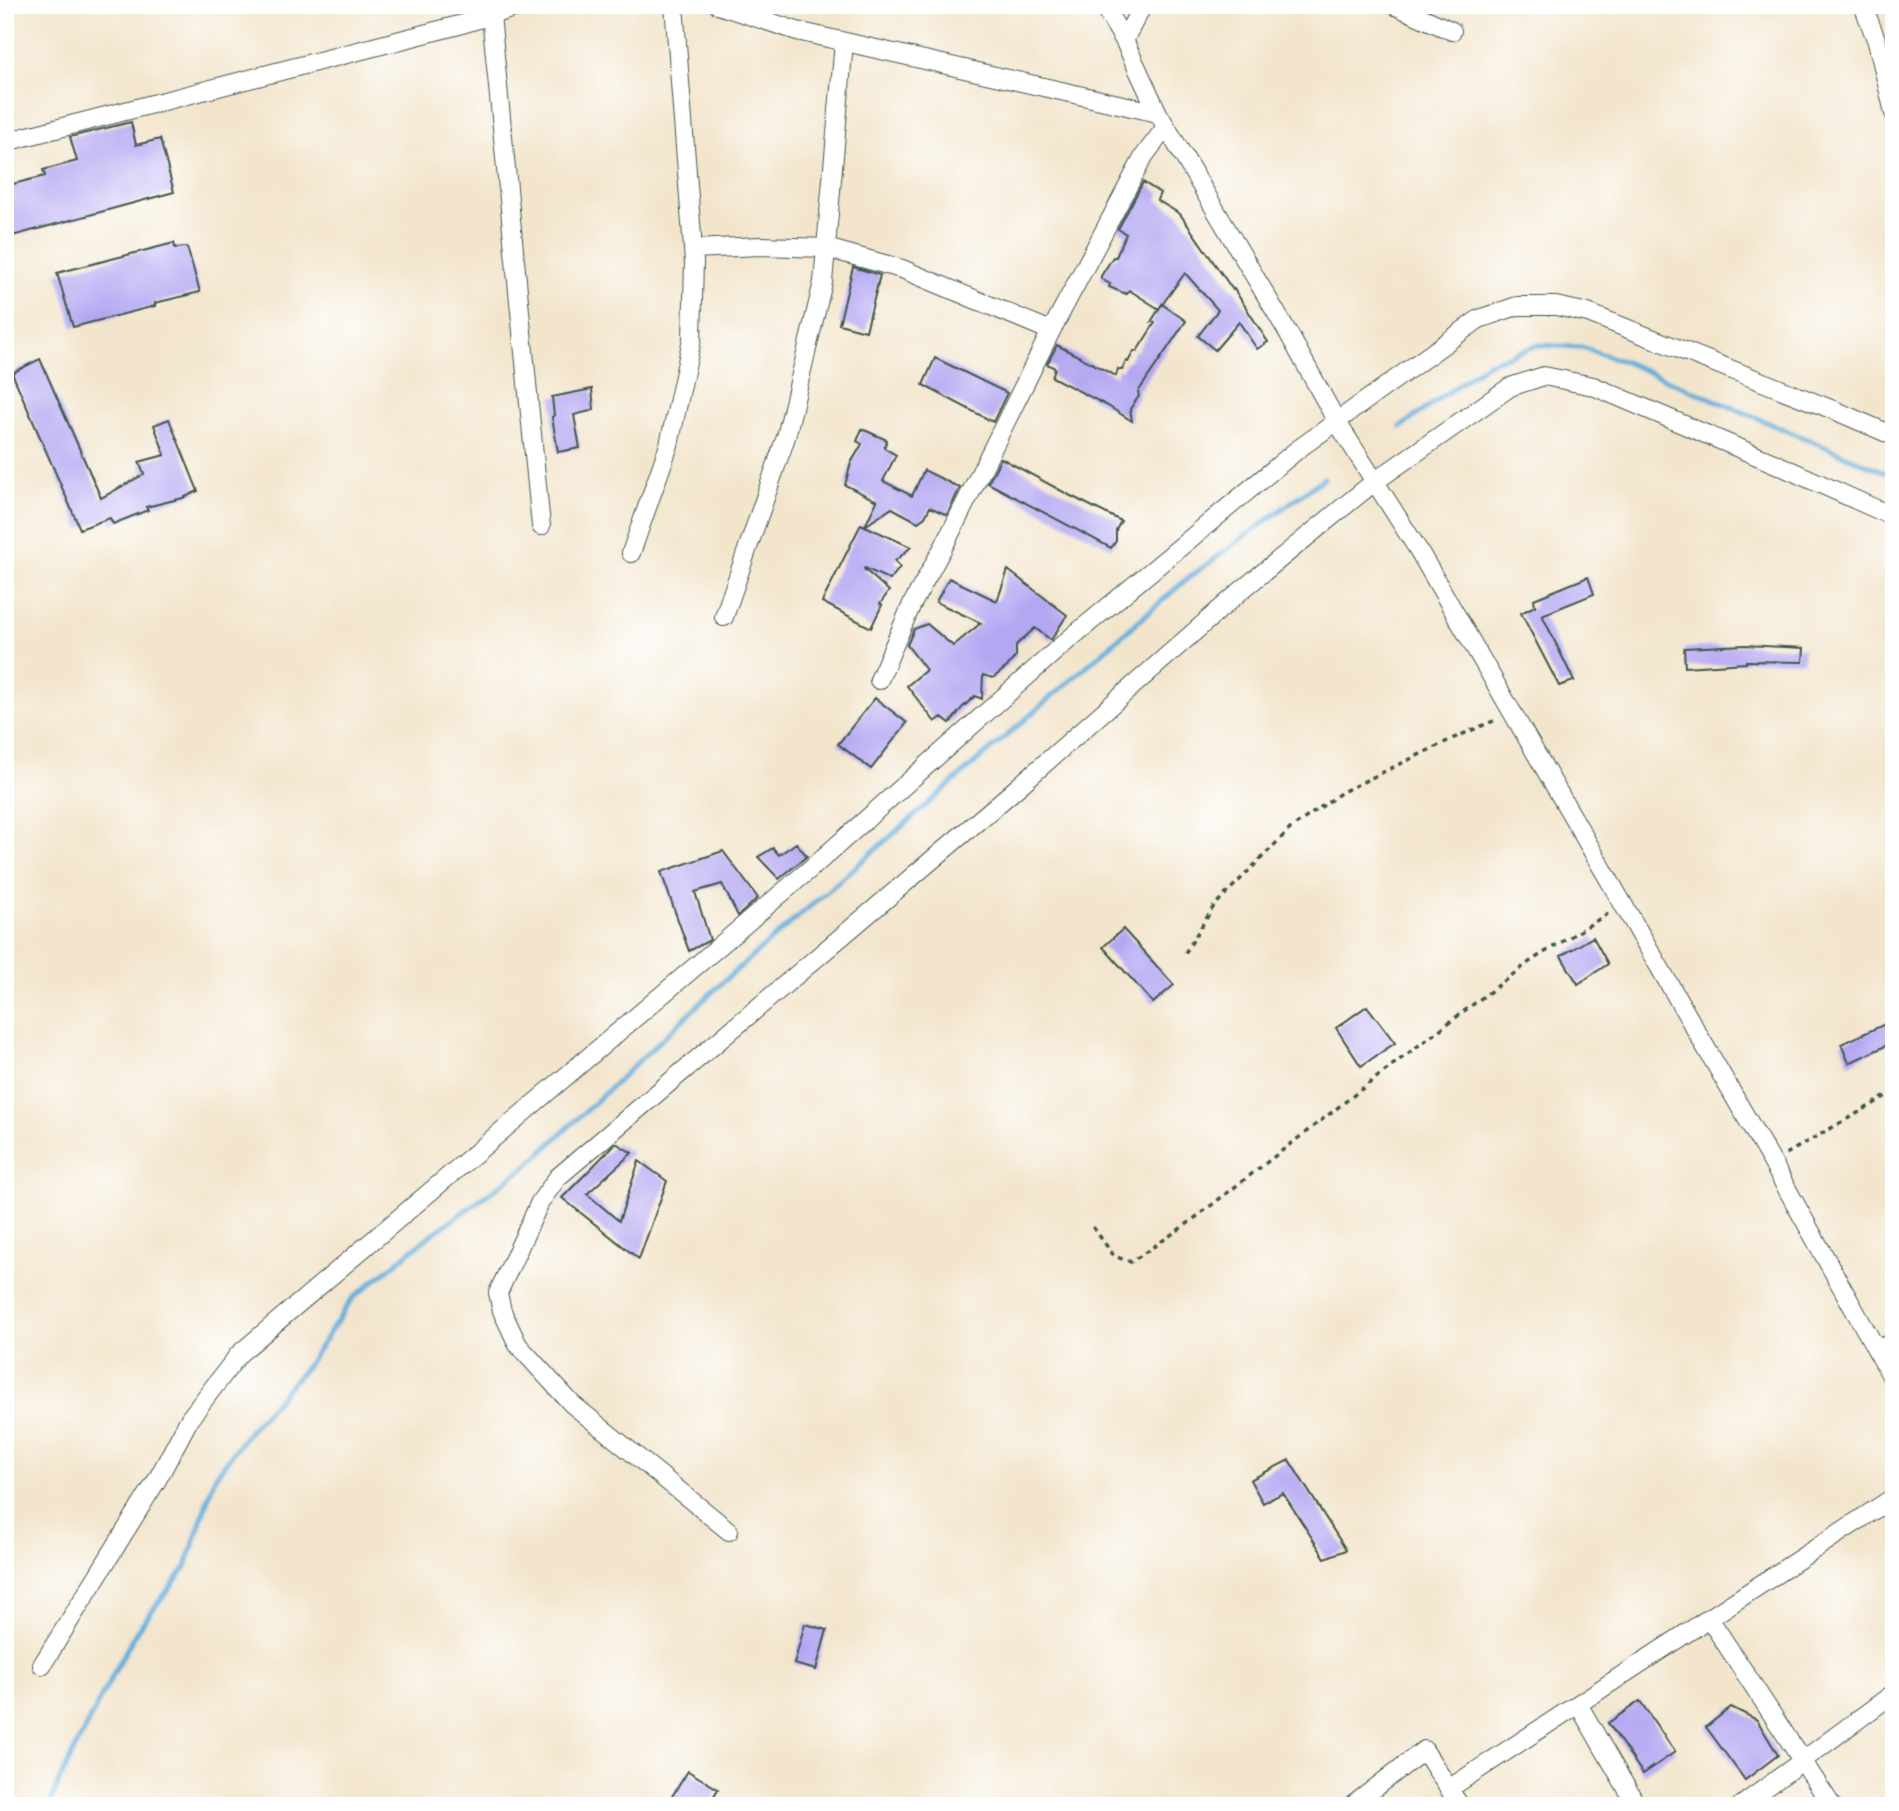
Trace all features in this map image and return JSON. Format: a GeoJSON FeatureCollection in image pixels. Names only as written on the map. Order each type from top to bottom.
{"type":"FeatureCollection","features":[{"type":"Feature","properties":{"kind":"street"},"geometry":{"type":"LineString","coordinates":[[5,142],[433,32],[524,5]]}},
{"type":"Feature","properties":{"kind":"street"},"geometry":{"type":"LineString","coordinates":[[631,553],[669,445],[692,339],[693,249],[674,5]]}},
{"type":"Feature","properties":{"kind":"street"},"geometry":{"type":"LineString","coordinates":[[718,5],[797,31],[1162,120]]}},
{"type":"Feature","properties":{"kind":"street"},"geometry":{"type":"LineString","coordinates":[[1103,5],[1124,40],[1162,120],[1290,336],[1337,422],[1419,551],[1772,1162],[1894,1381]]}},
{"type":"Feature","properties":{"kind":"street"},"geometry":{"type":"LineString","coordinates":[[1124,40],[1143,5]]}},
{"type":"Feature","properties":{"kind":"street"},"geometry":{"type":"LineString","coordinates":[[1394,5],[1452,31]]}},
{"type":"Feature","properties":{"kind":"street"},"geometry":{"type":"LineString","coordinates":[[1863,5],[1877,42],[1894,113]]}},
{"type":"Feature","properties":{"kind":"street"},"geometry":{"type":"LineString","coordinates":[[491,15],[541,526]]}},
{"type":"Feature","properties":{"kind":"street"},"geometry":{"type":"LineString","coordinates":[[724,617],[786,437],[823,282],[844,42]]}},
{"type":"Feature","properties":{"kind":"street"},"geometry":{"type":"LineString","coordinates":[[878,680],[912,604],[1162,120]]}},
{"type":"Feature","properties":{"kind":"street"},"geometry":{"type":"LineString","coordinates":[[693,249],[761,246],[826,248],[902,269],[1051,331]]}},
{"type":"Feature","properties":{"kind":"street"},"geometry":{"type":"LineString","coordinates":[[42,1665],[157,1480],[190,1418],[239,1354],[816,864],[1061,646],[1297,450],[1479,319],[1517,306],[1556,306],[1588,313],[1894,436]]}},
{"type":"Feature","properties":{"kind":"street"},"geometry":{"type":"LineString","coordinates":[[729,1531],[572,1404],[518,1345],[502,1311],[498,1293],[540,1202],[558,1177],[1011,793],[1243,589],[1374,482],[1510,387],[1544,376],[1593,386],[1894,517]]}},
{"type":"Feature","properties":{"kind":"street"},"geometry":{"type":"LineString","coordinates":[[1877,1351],[1894,1341]]}},
{"type":"Feature","properties":{"kind":"street"},"geometry":{"type":"LineString","coordinates":[[1450,1788],[1894,1497]]}},
{"type":"Feature","properties":{"kind":"street"},"geometry":{"type":"LineString","coordinates":[[1709,1618],[1832,1806]]}},
{"type":"Feature","properties":{"kind":"street"},"geometry":{"type":"LineString","coordinates":[[1741,1806],[1894,1693]]}},
{"type":"Feature","properties":{"kind":"street"},"geometry":{"type":"LineString","coordinates":[[1578,1704],[1637,1806]]}},
{"type":"Feature","properties":{"kind":"street"},"geometry":{"type":"LineString","coordinates":[[1352,1806],[1424,1750],[1460,1806]]}},
{"type":"Feature","properties":{"kind":"path"},"geometry":{"type":"LineString","coordinates":[[1185,953],[1214,906],[1290,829],[1342,792],[1513,713]]}},
{"type":"Feature","properties":{"kind":"path"},"geometry":{"type":"LineString","coordinates":[[1093,1227],[1114,1256],[1131,1262],[1187,1224],[1532,960],[1623,904]]}},
{"type":"Feature","properties":{"kind":"path"},"geometry":{"type":"LineString","coordinates":[[1772,1162],[1894,1091]]}},
{"type":"Feature","properties":{"kind":"building"},"geometry":{"type":"Polygon","coordinates":[[[131,122],[136,145],[160,139],[174,192],[5,238],[5,186],[45,176],[43,170],[77,161],[70,137],[131,122]]]}},
{"type":"Feature","properties":{"kind":"building"},"geometry":{"type":"Polygon","coordinates":[[[1143,182],[1160,193],[1157,200],[1180,214],[1268,342],[1257,349],[1239,322],[1215,350],[1198,336],[1218,310],[1185,273],[1159,309],[1129,290],[1126,294],[1109,287],[1110,284],[1101,279],[1113,257],[1116,257],[1126,234],[1118,229],[1143,182]]]}},
{"type":"Feature","properties":{"kind":"building"},"geometry":{"type":"Polygon","coordinates":[[[174,243],[175,248],[187,247],[200,292],[73,327],[57,273],[174,243]]]}},
{"type":"Feature","properties":{"kind":"building"},"geometry":{"type":"Polygon","coordinates":[[[853,267],[880,275],[866,331],[839,324],[853,267]]]}},
{"type":"Feature","properties":{"kind":"building"},"geometry":{"type":"Polygon","coordinates":[[[1162,304],[1186,321],[1138,392],[1139,396],[1130,409],[1132,421],[1052,377],[1055,368],[1047,364],[1057,345],[1116,376],[1118,369],[1122,370],[1155,323],[1151,322],[1162,304]]]}},
{"type":"Feature","properties":{"kind":"building"},"geometry":{"type":"Polygon","coordinates":[[[935,358],[1007,393],[993,422],[923,385],[935,358]]]}},
{"type":"Feature","properties":{"kind":"building"},"geometry":{"type":"Polygon","coordinates":[[[40,359],[101,498],[144,474],[139,462],[165,455],[154,425],[169,419],[198,491],[183,498],[146,507],[148,510],[113,524],[110,518],[80,529],[12,373],[40,359]]]}},
{"type":"Feature","properties":{"kind":"building"},"geometry":{"type":"Polygon","coordinates":[[[592,389],[594,410],[574,415],[580,448],[558,452],[552,417],[552,397],[592,389]]]}},
{"type":"Feature","properties":{"kind":"building"},"geometry":{"type":"Polygon","coordinates":[[[862,429],[887,440],[884,448],[896,455],[883,481],[912,496],[924,470],[960,488],[947,515],[930,507],[925,517],[918,522],[892,508],[865,526],[877,501],[845,485],[851,463],[862,444],[857,441],[862,429]]]}},
{"type":"Feature","properties":{"kind":"building"},"geometry":{"type":"Polygon","coordinates":[[[1001,458],[1121,521],[1116,530],[1116,541],[1111,548],[988,483],[1001,458]]]}},
{"type":"Feature","properties":{"kind":"building"},"geometry":{"type":"Polygon","coordinates":[[[861,524],[911,547],[895,561],[900,567],[890,580],[864,569],[889,591],[880,604],[882,605],[871,628],[822,602],[861,524]]]}},
{"type":"Feature","properties":{"kind":"building"},"geometry":{"type":"Polygon","coordinates":[[[1008,570],[1067,615],[1051,640],[1035,628],[1016,645],[1016,656],[1007,667],[993,678],[983,675],[982,699],[975,696],[950,723],[942,717],[935,722],[907,686],[926,670],[907,645],[914,629],[927,624],[953,646],[981,623],[936,602],[949,578],[997,601],[1008,570]]]}},
{"type":"Feature","properties":{"kind":"building"},"geometry":{"type":"Polygon","coordinates":[[[1588,577],[1594,594],[1542,615],[1574,681],[1559,686],[1521,613],[1535,606],[1534,599],[1588,577]]]}},
{"type":"Feature","properties":{"kind":"building"},"geometry":{"type":"Polygon","coordinates":[[[1745,645],[1804,648],[1803,662],[1746,661],[1685,667],[1684,648],[1745,645]]]}},
{"type":"Feature","properties":{"kind":"building"},"geometry":{"type":"Polygon","coordinates":[[[875,698],[907,723],[871,769],[838,744],[875,698]]]}},
{"type":"Feature","properties":{"kind":"building"},"geometry":{"type":"Polygon","coordinates":[[[796,843],[807,856],[779,879],[758,857],[773,848],[779,855],[796,843]]]}},
{"type":"Feature","properties":{"kind":"building"},"geometry":{"type":"Polygon","coordinates":[[[723,851],[758,898],[738,916],[722,884],[695,892],[710,940],[689,951],[661,872],[723,851]]]}},
{"type":"Feature","properties":{"kind":"building"},"geometry":{"type":"Polygon","coordinates":[[[1123,929],[1174,985],[1153,1003],[1103,947],[1123,929]]]}},
{"type":"Feature","properties":{"kind":"building"},"geometry":{"type":"Polygon","coordinates":[[[1593,937],[1608,964],[1578,984],[1561,956],[1593,937]]]}},
{"type":"Feature","properties":{"kind":"building"},"geometry":{"type":"Polygon","coordinates":[[[1367,1006],[1395,1043],[1361,1066],[1336,1028],[1367,1006]]]}},
{"type":"Feature","properties":{"kind":"building"},"geometry":{"type":"Polygon","coordinates":[[[1894,1020],[1894,1042],[1849,1063],[1841,1044],[1894,1020]]]}},
{"type":"Feature","properties":{"kind":"building"},"geometry":{"type":"Polygon","coordinates":[[[616,1143],[632,1153],[587,1194],[619,1221],[639,1161],[667,1181],[639,1259],[562,1198],[616,1143]]]}},
{"type":"Feature","properties":{"kind":"building"},"geometry":{"type":"Polygon","coordinates":[[[1289,1460],[1346,1550],[1325,1558],[1283,1493],[1263,1503],[1250,1480],[1289,1460]]]}},
{"type":"Feature","properties":{"kind":"building"},"geometry":{"type":"Polygon","coordinates":[[[805,1624],[827,1630],[816,1670],[794,1664],[805,1624]]]}},
{"type":"Feature","properties":{"kind":"building"},"geometry":{"type":"Polygon","coordinates":[[[1640,1701],[1675,1752],[1643,1774],[1608,1723],[1640,1701]]]}},
{"type":"Feature","properties":{"kind":"building"},"geometry":{"type":"Polygon","coordinates":[[[1731,1707],[1757,1720],[1778,1755],[1745,1780],[1706,1727],[1731,1707]]]}},
{"type":"Feature","properties":{"kind":"building"},"geometry":{"type":"Polygon","coordinates":[[[688,1771],[718,1789],[708,1806],[666,1806],[688,1771]]]}},
{"type":"Feature","properties":{"kind":"waterway"},"geometry":{"type":"LineString","coordinates":[[1401,427],[1486,364],[1538,345],[1582,347],[1625,362],[1894,476]]}},
{"type":"Feature","properties":{"kind":"waterway"},"geometry":{"type":"LineString","coordinates":[[49,1806],[59,1781],[137,1630],[186,1567],[215,1477],[249,1431],[306,1367],[353,1298],[427,1238],[527,1166],[724,981],[1187,579],[1324,478]]}}]}
